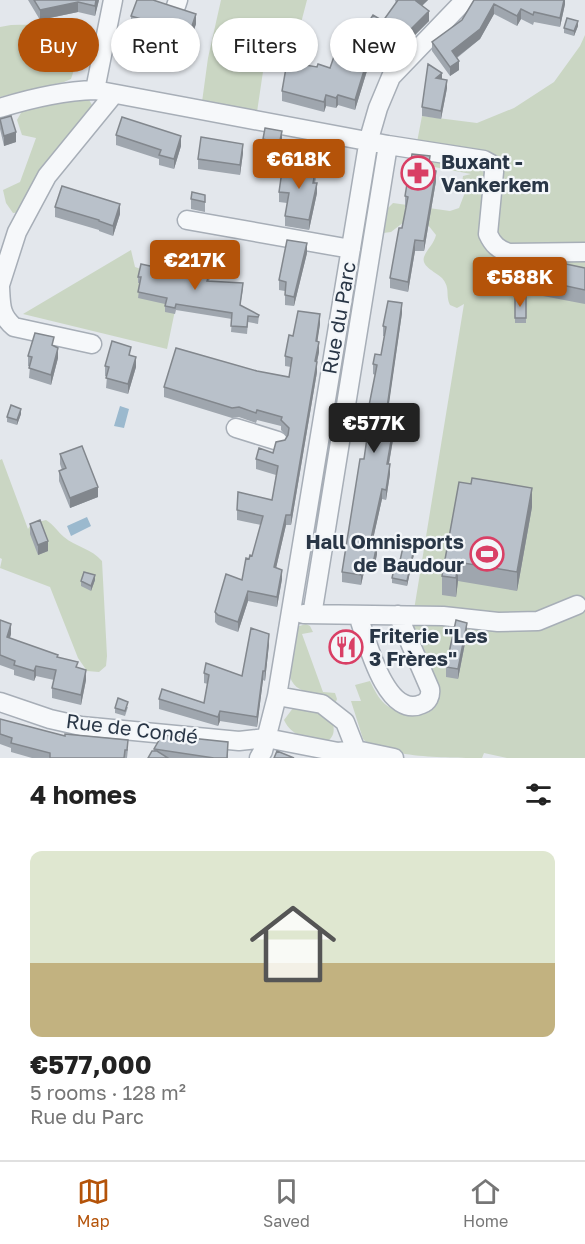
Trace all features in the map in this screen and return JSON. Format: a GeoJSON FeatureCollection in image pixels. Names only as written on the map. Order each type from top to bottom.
{"type":"FeatureCollection","features":[{"type":"Feature","properties":{"kind":"street"},"geometry":{"type":"LineString","coordinates":[[95,90],[113,0]]}},
{"type":"Feature","properties":{"kind":"street","name":"Rue du Parc"},"geometry":{"type":"LineString","coordinates":[[259,758],[277,696],[310,450],[339,322],[369,142],[378,108],[391,77],[465,0]]}},
{"type":"Feature","properties":{"kind":"street"},"geometry":{"type":"LineString","coordinates":[[0,108],[59,92],[95,90],[388,146],[484,159],[493,165],[494,172],[488,234],[492,243],[499,250],[509,253],[585,252]]}},
{"type":"Feature","properties":{"kind":"street"},"geometry":{"type":"LineString","coordinates":[[92,344],[14,327],[5,320],[0,286],[17,232],[47,176],[114,94]]}},
{"type":"Feature","properties":{"kind":"street","name":"Rue du Parc"},"geometry":{"type":"LineString","coordinates":[[315,614],[313,609],[388,146]]}},
{"type":"Feature","properties":{"kind":"street"},"geometry":{"type":"LineString","coordinates":[[188,220],[351,249]]}},
{"type":"Feature","properties":{"kind":"street"},"geometry":{"type":"LineString","coordinates":[[339,322],[359,326]]}},
{"type":"Feature","properties":{"kind":"street"},"geometry":{"type":"LineString","coordinates":[[236,428],[278,441]]}},
{"type":"Feature","properties":{"kind":"street"},"geometry":{"type":"LineString","coordinates":[[289,614],[443,616],[498,622],[538,621],[577,605]]}},
{"type":"Feature","properties":{"kind":"street"},"geometry":{"type":"LineString","coordinates":[[358,615],[381,677],[393,698],[406,704],[419,706],[426,702],[430,689],[398,615]]}},
{"type":"Feature","properties":{"kind":"street"},"geometry":{"type":"LineString","coordinates":[[277,696],[322,704],[345,722],[356,750]]}},
{"type":"Feature","properties":{"kind":"street","name":"Rue de Condé"},"geometry":{"type":"LineString","coordinates":[[0,702],[50,719],[81,726],[239,741],[266,738],[339,755],[356,750],[394,758]]}},
{"type":"Feature","properties":{"kind":"green space"},"geometry":{"type":"Polygon","coordinates":[[[221,0],[307,0],[302,18],[217,18],[221,0]]]}},
{"type":"Feature","properties":{"kind":"green space"},"geometry":{"type":"Polygon","coordinates":[[[18,25],[18,72],[73,72],[71,79],[0,97],[0,27],[18,25]]]}},
{"type":"Feature","properties":{"kind":"green space"},"geometry":{"type":"Polygon","coordinates":[[[585,35],[585,758],[507,758],[484,753],[482,758],[454,758],[419,756],[385,750],[363,739],[351,701],[361,701],[355,685],[370,681],[385,704],[407,714],[424,714],[431,711],[436,706],[438,698],[432,669],[409,615],[414,610],[464,304],[457,308],[450,305],[445,282],[425,264],[424,257],[436,235],[428,225],[404,222],[391,232],[383,233],[386,210],[393,203],[450,211],[459,208],[464,195],[463,176],[471,174],[413,163],[422,116],[477,123],[514,108],[554,82],[580,46],[585,35]]]}},
{"type":"Feature","properties":{"kind":"green space"},"geometry":{"type":"Polygon","coordinates":[[[212,40],[212,72],[263,72],[257,112],[202,102],[212,40]]]}},
{"type":"Feature","properties":{"kind":"green space"},"geometry":{"type":"Polygon","coordinates":[[[88,98],[93,113],[22,212],[13,213],[6,203],[3,190],[20,182],[36,138],[22,135],[17,120],[22,111],[29,107],[88,98]]]}},
{"type":"Feature","properties":{"kind":"green space"},"geometry":{"type":"Polygon","coordinates":[[[131,250],[135,267],[179,291],[167,349],[23,314],[131,250]]]}},
{"type":"Feature","properties":{"kind":"green space"},"geometry":{"type":"Polygon","coordinates":[[[2,459],[28,529],[31,524],[46,520],[64,537],[102,561],[107,656],[106,666],[99,672],[87,671],[78,658],[50,587],[0,568],[2,559],[0,558],[0,460],[2,459]]]}},
{"type":"Feature","properties":{"kind":"green space"},"geometry":{"type":"Polygon","coordinates":[[[306,624],[313,632],[302,634],[323,692],[335,693],[337,699],[335,704],[320,695],[296,687],[291,680],[289,664],[296,627],[306,624]]]}},
{"type":"Feature","properties":{"kind":"green space"},"geometry":{"type":"Polygon","coordinates":[[[310,706],[333,723],[333,733],[329,740],[324,743],[301,736],[287,726],[284,720],[293,708],[310,706]]]}},
{"type":"Feature","properties":{"kind":"water"},"geometry":{"type":"Polygon","coordinates":[[[120,406],[129,409],[124,428],[114,426],[120,406]]]}},
{"type":"Feature","properties":{"kind":"water"},"geometry":{"type":"Polygon","coordinates":[[[87,517],[91,526],[71,536],[67,526],[87,517]]]}},
{"type":"Feature","properties":{"kind":"building"},"geometry":{"type":"Polygon","coordinates":[[[34,0],[96,0],[95,6],[78,2],[40,10],[34,0]]]}},
{"type":"Feature","properties":{"kind":"building"},"geometry":{"type":"Polygon","coordinates":[[[137,0],[153,0],[196,14],[195,18],[131,16],[137,0]]]}},
{"type":"Feature","properties":{"kind":"building"},"geometry":{"type":"Polygon","coordinates":[[[398,0],[417,0],[429,11],[417,23],[417,18],[385,18],[398,0]]]}},
{"type":"Feature","properties":{"kind":"building"},"geometry":{"type":"Polygon","coordinates":[[[474,0],[564,0],[560,18],[534,12],[533,15],[521,9],[517,16],[494,4],[480,29],[452,51],[459,61],[450,67],[432,42],[462,20],[474,0]]]}},
{"type":"Feature","properties":{"kind":"building"},"geometry":{"type":"Polygon","coordinates":[[[567,18],[578,21],[574,31],[564,28],[567,18]]]}},
{"type":"Feature","properties":{"kind":"building"},"geometry":{"type":"Polygon","coordinates":[[[318,64],[330,68],[330,72],[364,72],[355,100],[338,95],[336,98],[326,95],[324,102],[282,91],[285,72],[318,72],[318,64]]]}},
{"type":"Feature","properties":{"kind":"building"},"geometry":{"type":"Polygon","coordinates":[[[428,64],[442,73],[436,78],[447,80],[441,111],[422,107],[428,64]]]}},
{"type":"Feature","properties":{"kind":"building"},"geometry":{"type":"Polygon","coordinates":[[[11,116],[16,132],[4,136],[0,119],[11,116]]]}},
{"type":"Feature","properties":{"kind":"building"},"geometry":{"type":"Polygon","coordinates":[[[122,117],[181,136],[174,159],[159,155],[161,150],[116,135],[122,117]]]}},
{"type":"Feature","properties":{"kind":"building"},"geometry":{"type":"Polygon","coordinates":[[[265,128],[282,131],[279,145],[266,143],[267,140],[263,139],[265,128]]]}},
{"type":"Feature","properties":{"kind":"building"},"geometry":{"type":"Polygon","coordinates":[[[201,137],[243,144],[240,165],[198,159],[201,137]]]}},
{"type":"Feature","properties":{"kind":"building"},"geometry":{"type":"Polygon","coordinates":[[[412,154],[430,156],[428,169],[436,171],[424,241],[415,240],[408,282],[390,278],[399,228],[402,228],[408,197],[405,196],[412,154]]]}},
{"type":"Feature","properties":{"kind":"building"},"geometry":{"type":"Polygon","coordinates":[[[283,164],[316,168],[313,183],[317,183],[309,220],[285,216],[289,193],[279,192],[283,164]]]}},
{"type":"Feature","properties":{"kind":"building"},"geometry":{"type":"Polygon","coordinates":[[[62,186],[120,204],[113,226],[55,207],[62,186]]]}},
{"type":"Feature","properties":{"kind":"building"},"geometry":{"type":"Polygon","coordinates":[[[192,192],[205,195],[205,202],[191,199],[192,192]]]}},
{"type":"Feature","properties":{"kind":"building"},"geometry":{"type":"Polygon","coordinates":[[[287,240],[307,243],[294,297],[285,295],[286,282],[279,280],[287,240]]]}},
{"type":"Feature","properties":{"kind":"building"},"geometry":{"type":"Polygon","coordinates":[[[547,260],[585,268],[585,290],[543,281],[547,260]]]}},
{"type":"Feature","properties":{"kind":"building"},"geometry":{"type":"Polygon","coordinates":[[[141,264],[182,273],[184,265],[210,272],[207,281],[243,283],[240,305],[259,315],[258,317],[248,316],[247,327],[231,326],[232,313],[176,304],[175,308],[165,306],[167,298],[138,292],[141,264]]]}},
{"type":"Feature","properties":{"kind":"building"},"geometry":{"type":"Polygon","coordinates":[[[515,297],[526,297],[526,318],[515,318],[515,297]]]}},
{"type":"Feature","properties":{"kind":"building"},"geometry":{"type":"Polygon","coordinates":[[[388,301],[402,303],[385,422],[394,424],[387,464],[390,464],[386,490],[382,489],[370,543],[377,544],[373,564],[364,562],[361,575],[342,572],[360,459],[364,459],[368,431],[364,431],[377,365],[373,364],[375,354],[381,355],[388,301]]]}},
{"type":"Feature","properties":{"kind":"building"},"geometry":{"type":"Polygon","coordinates":[[[298,311],[320,314],[316,341],[319,342],[291,515],[286,515],[274,567],[282,570],[277,597],[248,591],[238,622],[215,612],[226,574],[242,580],[246,558],[249,559],[250,555],[252,556],[263,516],[237,510],[238,492],[272,500],[278,466],[256,459],[259,448],[273,453],[276,442],[285,440],[289,428],[281,420],[282,417],[257,410],[256,413],[239,407],[232,408],[164,387],[176,348],[257,371],[289,377],[292,358],[285,356],[289,335],[293,336],[298,311]]]}},
{"type":"Feature","properties":{"kind":"building"},"geometry":{"type":"Polygon","coordinates":[[[35,333],[54,337],[52,345],[58,348],[51,375],[29,368],[32,357],[28,356],[35,333]]]}},
{"type":"Feature","properties":{"kind":"building"},"geometry":{"type":"Polygon","coordinates":[[[112,341],[131,347],[129,355],[136,357],[128,384],[106,378],[109,367],[105,366],[112,341]]]}},
{"type":"Feature","properties":{"kind":"building"},"geometry":{"type":"Polygon","coordinates":[[[11,405],[21,409],[17,420],[7,417],[11,405]]]}},
{"type":"Feature","properties":{"kind":"building"},"geometry":{"type":"Polygon","coordinates":[[[82,446],[98,487],[70,498],[59,471],[66,468],[60,454],[82,446]]]}},
{"type":"Feature","properties":{"kind":"building","name":"Hall Omnisports de Baudour"},"geometry":{"type":"Polygon","coordinates":[[[472,478],[532,488],[517,572],[458,562],[456,578],[442,576],[459,482],[471,484],[472,478]]]}},
{"type":"Feature","properties":{"kind":"building"},"geometry":{"type":"Polygon","coordinates":[[[40,520],[48,541],[38,545],[30,524],[40,520]]]}},
{"type":"Feature","properties":{"kind":"building"},"geometry":{"type":"Polygon","coordinates":[[[403,547],[414,549],[407,581],[392,578],[395,564],[399,565],[403,547]]]}},
{"type":"Feature","properties":{"kind":"building"},"geometry":{"type":"Polygon","coordinates":[[[84,572],[95,575],[91,586],[81,581],[84,572]]]}},
{"type":"Feature","properties":{"kind":"building"},"geometry":{"type":"Polygon","coordinates":[[[0,620],[11,624],[7,637],[58,655],[57,657],[78,662],[76,667],[86,670],[81,695],[52,688],[56,670],[36,666],[34,671],[14,665],[15,661],[0,655],[0,620]]]}},
{"type":"Feature","properties":{"kind":"building"},"geometry":{"type":"Polygon","coordinates":[[[456,620],[467,623],[458,669],[446,667],[456,620]]]}},
{"type":"Feature","properties":{"kind":"building"},"geometry":{"type":"Polygon","coordinates":[[[251,628],[269,634],[257,717],[220,711],[218,717],[159,699],[162,689],[204,703],[209,675],[204,673],[206,663],[242,676],[251,628]]]}},
{"type":"Feature","properties":{"kind":"building"},"geometry":{"type":"Polygon","coordinates":[[[350,634],[354,646],[344,649],[340,637],[350,634]]]}},
{"type":"Feature","properties":{"kind":"building"},"geometry":{"type":"Polygon","coordinates":[[[118,698],[128,702],[125,711],[115,708],[118,698]]]}},
{"type":"Feature","properties":{"kind":"building"},"geometry":{"type":"Polygon","coordinates":[[[0,719],[65,736],[65,734],[128,740],[127,750],[125,750],[124,758],[50,758],[50,753],[11,743],[12,738],[0,734],[0,719]]]}},
{"type":"Feature","properties":{"kind":"building"},"geometry":{"type":"Polygon","coordinates":[[[162,735],[228,742],[227,758],[154,749],[162,735]]]}},
{"type":"Feature","properties":{"kind":"building"},"geometry":{"type":"Polygon","coordinates":[[[152,751],[157,751],[168,758],[148,758],[152,751]]]}},
{"type":"Feature","properties":{"kind":"building"},"geometry":{"type":"Polygon","coordinates":[[[277,751],[294,758],[274,758],[277,751]]]}},
{"type":"Feature","properties":{"kind":"place","name":"Buxant - Vankerkem"},"geometry":{"type":"Point","coordinates":[418,173]}},
{"type":"Feature","properties":{"kind":"place","name":"Hall Omnisports de Baudour"},"geometry":{"type":"Point","coordinates":[487,554]}},
{"type":"Feature","properties":{"kind":"place","name":"Friterie \"Les 3 Frères\""},"geometry":{"type":"Point","coordinates":[346,647]}}]}
